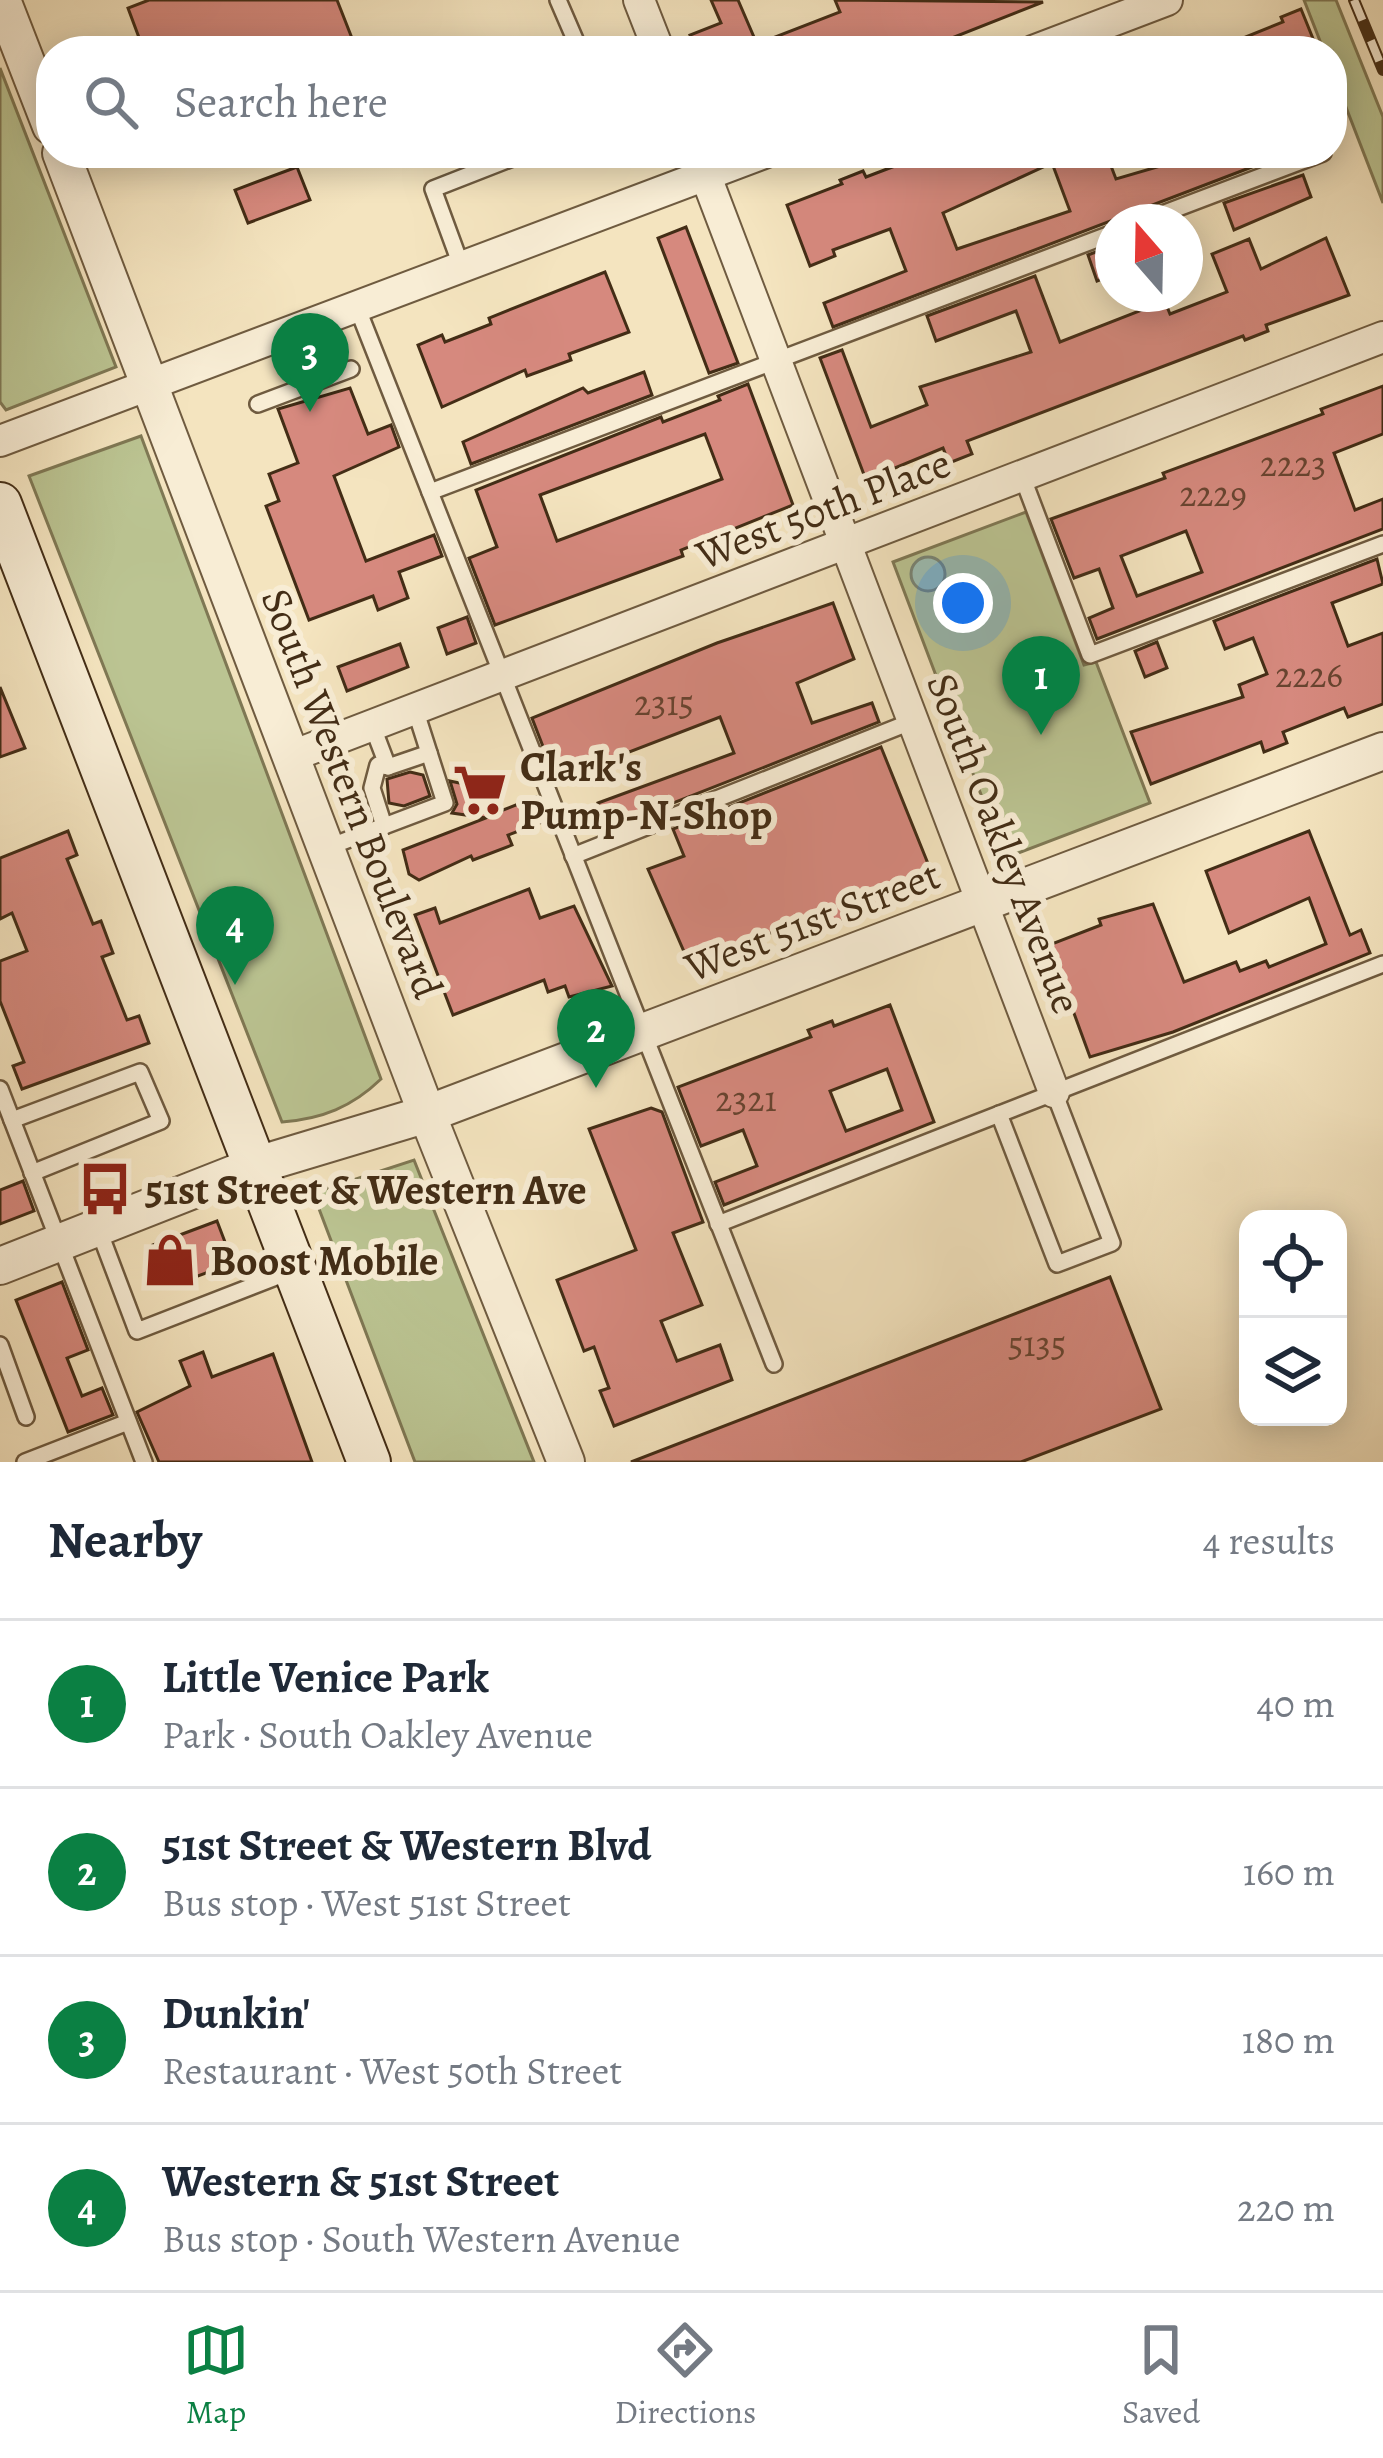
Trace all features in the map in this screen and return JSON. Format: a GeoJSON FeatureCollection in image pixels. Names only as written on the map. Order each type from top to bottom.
{"type":"FeatureCollection","features":[{"type":"Feature","properties":{"kind":"main road"},"geometry":{"type":"LineString","coordinates":[[0,504],[369,1462]]}},
{"type":"Feature","properties":{"kind":"street"},"geometry":{"type":"LineString","coordinates":[[2,0],[36,87]]}},
{"type":"Feature","properties":{"kind":"street"},"geometry":{"type":"LineString","coordinates":[[639,0],[653,36]]}},
{"type":"Feature","properties":{"kind":"street"},"geometry":{"type":"LineString","coordinates":[[1072,36],[1167,0]]}},
{"type":"Feature","properties":{"kind":"street","name":"South Western Boulevard"},"geometry":{"type":"LineString","coordinates":[[67,168],[427,1114],[566,1462]]}},
{"type":"Feature","properties":{"kind":"street"},"geometry":{"type":"LineString","coordinates":[[0,441],[462,268],[693,168]]}},
{"type":"Feature","properties":{"kind":"street","name":"South Oakley Avenue"},"geometry":{"type":"LineString","coordinates":[[704,168],[1054,1093]]}},
{"type":"Feature","properties":{"kind":"street","name":"West 50th Place"},"geometry":{"type":"LineString","coordinates":[[292,756],[1383,337]]}},
{"type":"Feature","properties":{"kind":"street","name":"West 51st Street"},"geometry":{"type":"LineString","coordinates":[[0,1266],[254,1166],[427,1114],[1383,751]]}},
{"type":"Feature","properties":{"kind":"lane"},"geometry":{"type":"LineString","coordinates":[[559,0],[574,36]]}},
{"type":"Feature","properties":{"kind":"lane"},"geometry":{"type":"LineString","coordinates":[[462,268],[433,189],[487,168]]}},
{"type":"Feature","properties":{"kind":"lane"},"geometry":{"type":"LineString","coordinates":[[1188,204],[1283,168]]}},
{"type":"Feature","properties":{"kind":"lane"},"geometry":{"type":"LineString","coordinates":[[430,492],[1095,239]]}},
{"type":"Feature","properties":{"kind":"lane"},"geometry":{"type":"LineString","coordinates":[[357,307],[774,1364]]}},
{"type":"Feature","properties":{"kind":"lane"},"geometry":{"type":"LineString","coordinates":[[258,404],[351,368]]}},
{"type":"Feature","properties":{"kind":"lane"},"geometry":{"type":"LineString","coordinates":[[1022,476],[1090,655],[1383,544]]}},
{"type":"Feature","properties":{"kind":"lane"},"geometry":{"type":"LineString","coordinates":[[326,848],[445,803],[415,709]]}},
{"type":"Feature","properties":{"kind":"lane"},"geometry":{"type":"LineString","coordinates":[[573,856],[913,721]]}},
{"type":"Feature","properties":{"kind":"lane"},"geometry":{"type":"LineString","coordinates":[[372,725],[388,767]]}},
{"type":"Feature","properties":{"kind":"lane"},"geometry":{"type":"LineString","coordinates":[[384,826],[372,788],[378,765],[388,767],[429,753]]}},
{"type":"Feature","properties":{"kind":"lane"},"geometry":{"type":"LineString","coordinates":[[718,1224],[1383,964]]}},
{"type":"Feature","properties":{"kind":"lane"},"geometry":{"type":"LineString","coordinates":[[12,1120],[140,1072],[161,1121],[32,1173]]}},
{"type":"Feature","properties":{"kind":"lane"},"geometry":{"type":"LineString","coordinates":[[0,1089],[144,1462]]}},
{"type":"Feature","properties":{"kind":"lane"},"geometry":{"type":"LineString","coordinates":[[999,1114],[1057,1264],[1112,1243],[1054,1093]]}},
{"type":"Feature","properties":{"kind":"lane"},"geometry":{"type":"LineString","coordinates":[[98,1228],[137,1331],[295,1269]]}},
{"type":"Feature","properties":{"kind":"lane"},"geometry":{"type":"LineString","coordinates":[[0,1345],[26,1417]]}},
{"type":"Feature","properties":{"kind":"lane"},"geometry":{"type":"LineString","coordinates":[[25,1462],[128,1422]]}},
{"type":"Feature","properties":{"kind":"green space"},"geometry":{"type":"Polygon","coordinates":[[[1304,0],[1336,0],[1383,117],[1383,203],[1347,110],[1347,36],[1318,36],[1304,0]]]}},
{"type":"Feature","properties":{"kind":"green space"},"geometry":{"type":"Polygon","coordinates":[[[0,68],[116,367],[6,410],[0,402],[0,68]]]}},
{"type":"Feature","properties":{"kind":"green space"},"geometry":{"type":"Polygon","coordinates":[[[141,436],[381,1079],[347,1104],[310,1118],[282,1122],[29,476],[141,436]]]}},
{"type":"Feature","properties":{"kind":"green space"},"geometry":{"type":"Polygon","coordinates":[[[1026,512],[1084,665],[1096,662],[1150,803],[1005,858],[893,562],[1026,512]]]}},
{"type":"Feature","properties":{"kind":"green space"},"geometry":{"type":"Polygon","coordinates":[[[414,1160],[534,1462],[415,1462],[313,1193],[414,1160]]]}},
{"type":"Feature","properties":{"kind":"water"},"geometry":{"type":"Polygon","coordinates":[[[928,557],[940,562],[945,574],[940,586],[928,591],[916,586],[911,574],[916,562],[928,557]]]}},
{"type":"Feature","properties":{"kind":"building"},"geometry":{"type":"Polygon","coordinates":[[[149,0],[337,0],[351,36],[138,36],[128,8],[149,0]]]}},
{"type":"Feature","properties":{"kind":"building"},"geometry":{"type":"Polygon","coordinates":[[[711,0],[738,0],[754,36],[690,35],[721,23],[711,0]]]}},
{"type":"Feature","properties":{"kind":"building"},"geometry":{"type":"Polygon","coordinates":[[[835,0],[1043,2],[957,36],[778,36],[840,12],[835,0]]]}},
{"type":"Feature","properties":{"kind":"building"},"geometry":{"type":"Polygon","coordinates":[[[1301,9],[1312,36],[1248,36],[1283,22],[1281,17],[1301,9]]]}},
{"type":"Feature","properties":{"kind":"building"},"geometry":{"type":"Polygon","coordinates":[[[297,168],[310,200],[248,223],[235,190],[297,168]]]}},
{"type":"Feature","properties":{"kind":"building"},"geometry":{"type":"Polygon","coordinates":[[[890,168],[1041,168],[943,213],[957,249],[1070,211],[1054,168],[1112,168],[1116,179],[1154,168],[1249,168],[1155,204],[1095,204],[1095,227],[833,327],[824,303],[906,271],[890,229],[833,250],[835,256],[810,266],[787,205],[842,184],[840,180],[890,168]]]}},
{"type":"Feature","properties":{"kind":"building"},"geometry":{"type":"Polygon","coordinates":[[[1303,175],[1311,197],[1234,230],[1224,203],[1303,175]]]}},
{"type":"Feature","properties":{"kind":"building"},"geometry":{"type":"Polygon","coordinates":[[[686,227],[738,363],[709,373],[658,238],[686,227]]]}},
{"type":"Feature","properties":{"kind":"building"},"geometry":{"type":"Polygon","coordinates":[[[1326,238],[1349,295],[1266,325],[1268,331],[1245,340],[1243,336],[967,441],[972,454],[949,463],[943,448],[866,480],[820,358],[842,350],[871,427],[927,405],[920,387],[1031,352],[1016,311],[936,341],[927,316],[1035,276],[1060,342],[1137,312],[1203,312],[1203,301],[1227,292],[1212,254],[1249,239],[1261,269],[1326,238]]]}},
{"type":"Feature","properties":{"kind":"building"},"geometry":{"type":"Polygon","coordinates":[[[605,272],[629,332],[569,354],[571,360],[527,376],[525,370],[442,407],[418,345],[442,335],[445,342],[491,324],[489,318],[605,272]]]}},
{"type":"Feature","properties":{"kind":"building"},"geometry":{"type":"Polygon","coordinates":[[[644,372],[652,395],[471,464],[463,442],[583,388],[588,393],[644,372]]]}},
{"type":"Feature","properties":{"kind":"building"},"geometry":{"type":"Polygon","coordinates":[[[748,384],[793,505],[681,550],[683,556],[495,625],[469,558],[497,547],[476,490],[661,417],[663,422],[720,400],[718,396],[748,384]],[[705,434],[540,495],[557,541],[722,479],[705,434]]]}},
{"type":"Feature","properties":{"kind":"building"},"geometry":{"type":"Polygon","coordinates":[[[1383,386],[1383,434],[1334,453],[1355,510],[1383,499],[1383,529],[1097,639],[1089,618],[1113,608],[1099,569],[1074,578],[1051,519],[1323,414],[1321,409],[1383,386]],[[1186,531],[1121,556],[1137,596],[1202,572],[1186,531]]]}},
{"type":"Feature","properties":{"kind":"building"},"geometry":{"type":"Polygon","coordinates":[[[350,388],[368,434],[391,425],[399,447],[334,476],[366,561],[434,535],[442,556],[399,572],[408,598],[378,610],[373,596],[309,620],[266,506],[279,501],[269,474],[298,463],[278,409],[350,388]]]}},
{"type":"Feature","properties":{"kind":"building"},"geometry":{"type":"Polygon","coordinates":[[[1377,559],[1383,584],[1332,603],[1348,646],[1383,633],[1383,704],[1348,717],[1344,708],[1283,732],[1287,743],[1264,752],[1261,742],[1151,784],[1131,732],[1243,697],[1239,685],[1267,674],[1253,638],[1225,649],[1214,621],[1377,559]]]}},
{"type":"Feature","properties":{"kind":"building"},"geometry":{"type":"Polygon","coordinates":[[[833,603],[854,659],[797,683],[812,723],[872,703],[879,722],[607,829],[598,803],[734,753],[720,717],[585,769],[583,764],[554,775],[532,718],[717,643],[833,603]]]}},
{"type":"Feature","properties":{"kind":"building"},"geometry":{"type":"Polygon","coordinates":[[[467,617],[476,643],[447,654],[438,628],[467,617]]]}},
{"type":"Feature","properties":{"kind":"building"},"geometry":{"type":"Polygon","coordinates":[[[1157,642],[1167,668],[1145,677],[1135,651],[1157,642]]]}},
{"type":"Feature","properties":{"kind":"building"},"geometry":{"type":"Polygon","coordinates":[[[400,644],[408,667],[347,691],[338,667],[400,644]]]}},
{"type":"Feature","properties":{"kind":"building"},"geometry":{"type":"Polygon","coordinates":[[[0,687],[25,748],[0,757],[0,687]]]}},
{"type":"Feature","properties":{"kind":"building"},"geometry":{"type":"Polygon","coordinates":[[[881,747],[935,881],[840,922],[800,935],[795,924],[689,963],[648,869],[684,856],[673,829],[881,747]]]}},
{"type":"Feature","properties":{"kind":"building"},"geometry":{"type":"Polygon","coordinates":[[[410,772],[423,775],[430,796],[404,806],[389,803],[387,779],[410,772]]]}},
{"type":"Feature","properties":{"kind":"building"},"geometry":{"type":"Polygon","coordinates":[[[484,772],[496,779],[498,812],[536,797],[545,821],[508,835],[512,845],[473,860],[471,856],[419,880],[409,874],[403,850],[486,818],[452,813],[457,804],[450,781],[464,784],[469,773],[484,772]]]}},
{"type":"Feature","properties":{"kind":"building"},"geometry":{"type":"Polygon","coordinates":[[[68,831],[77,855],[67,859],[93,924],[101,921],[113,953],[102,957],[127,1020],[139,1016],[149,1043],[22,1089],[13,1066],[24,1062],[0,1001],[0,961],[27,951],[12,913],[0,919],[0,858],[68,831]]]}},
{"type":"Feature","properties":{"kind":"building"},"geometry":{"type":"Polygon","coordinates":[[[1309,831],[1350,935],[1361,930],[1370,953],[1173,1032],[1090,1057],[1049,945],[1101,925],[1099,919],[1153,904],[1184,982],[1236,962],[1240,971],[1266,961],[1269,967],[1326,944],[1309,898],[1229,933],[1206,871],[1309,831]]]}},
{"type":"Feature","properties":{"kind":"building"},"geometry":{"type":"Polygon","coordinates":[[[529,889],[540,918],[574,906],[612,986],[569,997],[565,986],[548,992],[544,980],[453,1015],[415,915],[435,908],[440,923],[529,889]]]}},
{"type":"Feature","properties":{"kind":"building"},"geometry":{"type":"Polygon","coordinates":[[[890,1005],[934,1122],[724,1205],[715,1182],[757,1166],[743,1130],[701,1146],[678,1087],[811,1037],[808,1030],[832,1021],[834,1026],[890,1005]],[[887,1069],[830,1091],[846,1131],[902,1110],[887,1069]]]}},
{"type":"Feature","properties":{"kind":"building"},"geometry":{"type":"Polygon","coordinates":[[[651,1108],[662,1112],[703,1222],[673,1233],[702,1305],[661,1321],[677,1361],[720,1345],[732,1380],[614,1426],[600,1391],[609,1388],[594,1347],[584,1351],[557,1280],[636,1250],[589,1129],[651,1108]]]}},
{"type":"Feature","properties":{"kind":"building"},"geometry":{"type":"Polygon","coordinates":[[[23,1181],[34,1211],[0,1224],[0,1190],[23,1181]]]}},
{"type":"Feature","properties":{"kind":"building"},"geometry":{"type":"Polygon","coordinates":[[[217,1221],[233,1263],[168,1287],[153,1245],[217,1221]]]}},
{"type":"Feature","properties":{"kind":"building"},"geometry":{"type":"Polygon","coordinates":[[[1110,1277],[1161,1409],[1021,1462],[631,1462],[1110,1277]]]}},
{"type":"Feature","properties":{"kind":"building"},"geometry":{"type":"Polygon","coordinates":[[[62,1282],[88,1350],[67,1358],[82,1396],[102,1388],[113,1415],[68,1432],[16,1300],[62,1282]]]}},
{"type":"Feature","properties":{"kind":"building"},"geometry":{"type":"Polygon","coordinates":[[[203,1352],[212,1377],[273,1354],[312,1462],[159,1462],[137,1412],[190,1386],[180,1361],[203,1352]]]}},
{"type":"Feature","properties":{"kind":"railway"},"geometry":{"type":"LineString","coordinates":[[1354,0],[1383,70]]}},
{"type":"Feature","properties":{"kind":"place","name":"Dunkin'"},"geometry":{"type":"Point","coordinates":[310,412]}},
{"type":"Feature","properties":{"kind":"place","name":"Little Venice Park"},"geometry":{"type":"Point","coordinates":[1041,735]}},
{"type":"Feature","properties":{"kind":"place","name":"Clark's Pump-N-Shop"},"geometry":{"type":"Point","coordinates":[480,790]}},
{"type":"Feature","properties":{"kind":"place","name":"Western & 51st Street"},"geometry":{"type":"Point","coordinates":[235,985]}},
{"type":"Feature","properties":{"kind":"place","name":"51st Street & Western Blvd"},"geometry":{"type":"Point","coordinates":[596,1088]}},
{"type":"Feature","properties":{"kind":"place","name":"51st Street & Western Ave"},"geometry":{"type":"Point","coordinates":[105,1189]}},
{"type":"Feature","properties":{"kind":"place","name":"Boost Mobile"},"geometry":{"type":"Point","coordinates":[170,1260]}}]}
